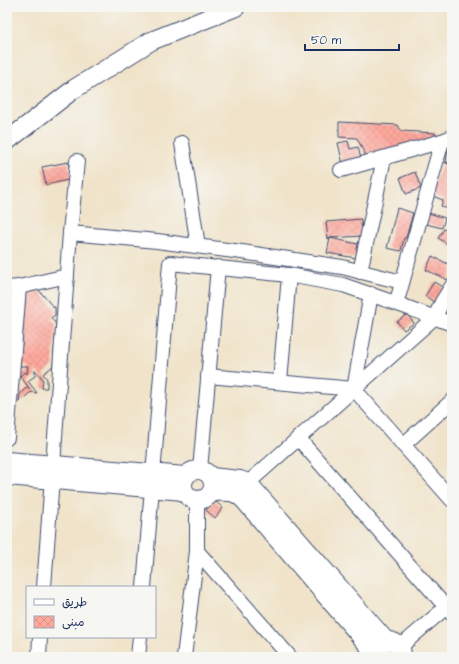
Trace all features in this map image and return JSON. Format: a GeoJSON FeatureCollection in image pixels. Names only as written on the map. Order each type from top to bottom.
{"type":"FeatureCollection","features":[{"type":"Feature","properties":{"kind":"street"},"geometry":{"type":"LineString","coordinates":[[7,141],[74,89],[151,41],[236,7]]}},
{"type":"Feature","properties":{"kind":"street"},"geometry":{"type":"LineString","coordinates":[[341,170],[447,139]]}},
{"type":"Feature","properties":{"kind":"street"},"geometry":{"type":"LineString","coordinates":[[395,303],[447,139]]}},
{"type":"Feature","properties":{"kind":"street"},"geometry":{"type":"LineString","coordinates":[[182,143],[198,246]]}},
{"type":"Feature","properties":{"kind":"street"},"geometry":{"type":"LineString","coordinates":[[360,272],[384,158]]}},
{"type":"Feature","properties":{"kind":"street"},"geometry":{"type":"LineString","coordinates":[[44,586],[70,233],[77,161]]}},
{"type":"Feature","properties":{"kind":"street"},"geometry":{"type":"LineString","coordinates":[[70,233],[242,252],[342,267],[402,282]]}},
{"type":"Feature","properties":{"kind":"street"},"geometry":{"type":"LineString","coordinates":[[144,586],[170,263],[289,275],[343,285],[452,324]]}},
{"type":"Feature","properties":{"kind":"street"},"geometry":{"type":"LineString","coordinates":[[187,655],[196,551],[198,484],[218,267]]}},
{"type":"Feature","properties":{"kind":"street"},"geometry":{"type":"LineString","coordinates":[[280,382],[289,275]]}},
{"type":"Feature","properties":{"kind":"street"},"geometry":{"type":"LineString","coordinates":[[7,438],[13,287],[67,276]]}},
{"type":"Feature","properties":{"kind":"street"},"geometry":{"type":"LineString","coordinates":[[7,476],[52,473],[198,484],[228,492],[243,488],[434,317],[452,286]]}},
{"type":"Feature","properties":{"kind":"street"},"geometry":{"type":"LineString","coordinates":[[354,389],[371,294]]}},
{"type":"Feature","properties":{"kind":"street"},"geometry":{"type":"LineString","coordinates":[[208,376],[354,389],[452,500]]}},
{"type":"Feature","properties":{"kind":"street"},"geometry":{"type":"LineString","coordinates":[[403,445],[452,402]]}},
{"type":"Feature","properties":{"kind":"street"},"geometry":{"type":"LineString","coordinates":[[243,488],[388,651],[450,608],[298,438]]}},
{"type":"Feature","properties":{"kind":"street"},"geometry":{"type":"LineString","coordinates":[[7,462],[52,473]]}},
{"type":"Feature","properties":{"kind":"street"},"geometry":{"type":"LineString","coordinates":[[196,551],[290,657]]}},
{"type":"Feature","properties":{"kind":"street"},"geometry":{"type":"LineString","coordinates":[[38,657],[40,638]]}},
{"type":"Feature","properties":{"kind":"street"},"geometry":{"type":"LineString","coordinates":[[138,657],[140,638]]}},
{"type":"Feature","properties":{"kind":"building"},"geometry":{"type":"Polygon","coordinates":[[[339,122],[398,125],[401,131],[435,133],[435,138],[366,156],[357,138],[339,137],[339,122]]]}},
{"type":"Feature","properties":{"kind":"building"},"geometry":{"type":"Polygon","coordinates":[[[348,141],[350,149],[358,147],[361,159],[343,164],[338,143],[348,141]]]}},
{"type":"Feature","properties":{"kind":"building"},"geometry":{"type":"Polygon","coordinates":[[[449,143],[452,144],[452,163],[446,162],[449,143]]]}},
{"type":"Feature","properties":{"kind":"building"},"geometry":{"type":"Polygon","coordinates":[[[68,162],[72,179],[46,185],[42,167],[68,162]]]}},
{"type":"Feature","properties":{"kind":"building"},"geometry":{"type":"Polygon","coordinates":[[[443,162],[452,165],[452,198],[448,209],[441,206],[443,200],[430,195],[443,162]]]}},
{"type":"Feature","properties":{"kind":"building"},"geometry":{"type":"Polygon","coordinates":[[[415,172],[421,188],[406,194],[400,178],[415,172]]]}},
{"type":"Feature","properties":{"kind":"building"},"geometry":{"type":"Polygon","coordinates":[[[397,208],[413,213],[401,251],[387,248],[397,208]]]}},
{"type":"Feature","properties":{"kind":"building"},"geometry":{"type":"Polygon","coordinates":[[[452,208],[452,219],[447,216],[452,208]]]}},
{"type":"Feature","properties":{"kind":"building"},"geometry":{"type":"Polygon","coordinates":[[[425,212],[445,218],[442,228],[422,223],[425,212]]]}},
{"type":"Feature","properties":{"kind":"building"},"geometry":{"type":"Polygon","coordinates":[[[361,219],[362,236],[328,239],[326,222],[361,219]]]}},
{"type":"Feature","properties":{"kind":"building"},"geometry":{"type":"Polygon","coordinates":[[[444,229],[452,234],[452,247],[438,238],[444,229]]]}},
{"type":"Feature","properties":{"kind":"building"},"geometry":{"type":"Polygon","coordinates":[[[330,238],[358,244],[356,258],[327,253],[330,238]]]}},
{"type":"Feature","properties":{"kind":"building"},"geometry":{"type":"Polygon","coordinates":[[[432,256],[452,266],[452,271],[448,280],[426,270],[432,256]]]}},
{"type":"Feature","properties":{"kind":"building"},"geometry":{"type":"Polygon","coordinates":[[[434,282],[444,288],[434,302],[425,296],[434,282]]]}},
{"type":"Feature","properties":{"kind":"building"},"geometry":{"type":"Polygon","coordinates":[[[26,288],[38,289],[53,307],[55,307],[55,315],[51,318],[56,324],[53,366],[43,374],[47,379],[47,388],[42,388],[43,379],[35,370],[35,376],[28,381],[37,393],[31,392],[19,402],[20,394],[26,388],[30,389],[20,376],[25,372],[27,374],[28,366],[20,366],[26,288]]]}},
{"type":"Feature","properties":{"kind":"building"},"geometry":{"type":"Polygon","coordinates":[[[407,314],[414,323],[404,330],[397,322],[407,314]]]}},
{"type":"Feature","properties":{"kind":"building"},"geometry":{"type":"Polygon","coordinates":[[[214,500],[223,508],[215,518],[206,510],[214,500]]]}}]}
